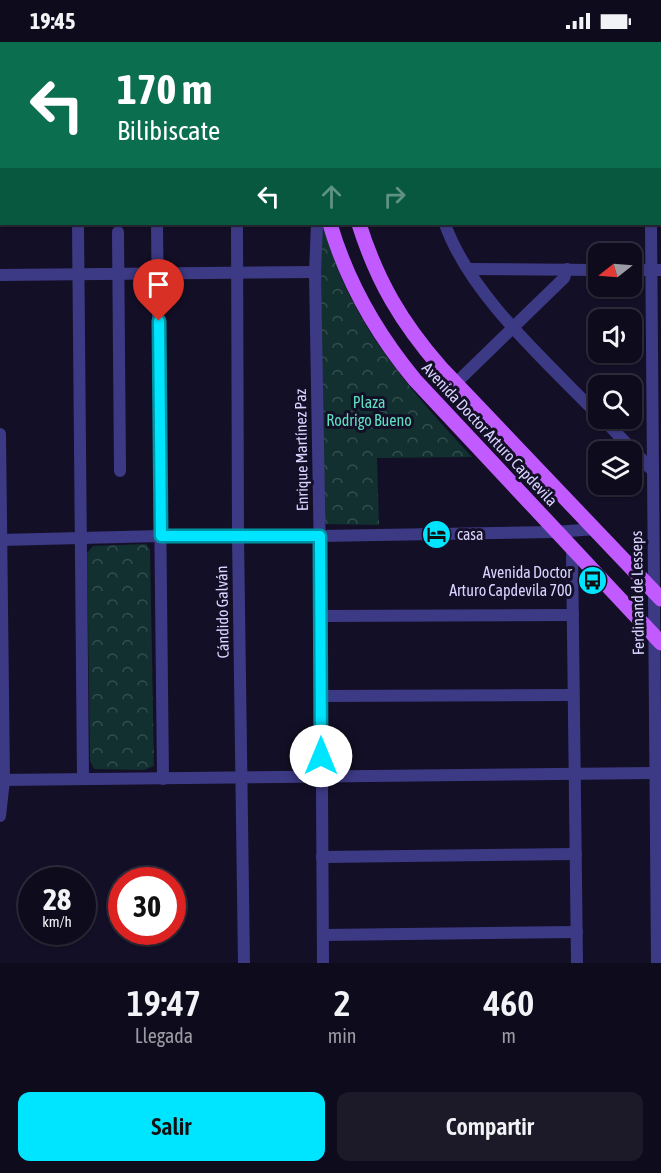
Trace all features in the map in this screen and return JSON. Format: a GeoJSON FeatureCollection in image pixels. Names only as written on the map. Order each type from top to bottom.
{"type":"FeatureCollection","features":[{"type":"Feature","properties":{"kind":"main road","name":"Avenida Doctor Arturo Capdevila"},"geometry":{"type":"LineString","coordinates":[[330,225],[358,297],[374,326],[395,356],[555,532],[658,639]]}},
{"type":"Feature","properties":{"kind":"main road","name":"Avenida Doctor Arturo Capdevila"},"geometry":{"type":"LineString","coordinates":[[359,225],[374,269],[386,294],[416,339],[657,596]]}},
{"type":"Feature","properties":{"kind":"street"},"geometry":{"type":"LineString","coordinates":[[78,225],[83,779]]}},
{"type":"Feature","properties":{"kind":"street"},"geometry":{"type":"LineString","coordinates":[[158,225],[163,779]]}},
{"type":"Feature","properties":{"kind":"street","name":"Cándido Galván"},"geometry":{"type":"LineString","coordinates":[[237,225],[238,536],[244,963]]}},
{"type":"Feature","properties":{"kind":"street","name":"Enrique Martínez Paz"},"geometry":{"type":"LineString","coordinates":[[317,225],[315,272],[321,616],[323,963]]}},
{"type":"Feature","properties":{"kind":"street"},"geometry":{"type":"LineString","coordinates":[[445,225],[453,243],[469,269],[514,328],[588,405]]}},
{"type":"Feature","properties":{"kind":"street","name":"Ferdinand de Lesseps"},"geometry":{"type":"LineString","coordinates":[[651,225],[656,270],[652,470],[658,639],[658,707],[654,773],[657,963]]}},
{"type":"Feature","properties":{"kind":"street"},"geometry":{"type":"LineString","coordinates":[[118,232],[120,471]]}},
{"type":"Feature","properties":{"kind":"street"},"geometry":{"type":"LineString","coordinates":[[469,269],[588,270]]}},
{"type":"Feature","properties":{"kind":"street"},"geometry":{"type":"LineString","coordinates":[[456,383],[564,278],[567,269]]}},
{"type":"Feature","properties":{"kind":"street"},"geometry":{"type":"LineString","coordinates":[[0,275],[315,272]]}},
{"type":"Feature","properties":{"kind":"street"},"geometry":{"type":"LineString","coordinates":[[613,429],[652,470]]}},
{"type":"Feature","properties":{"kind":"street"},"geometry":{"type":"LineString","coordinates":[[0,434],[2,780],[0,816]]}},
{"type":"Feature","properties":{"kind":"street"},"geometry":{"type":"LineString","coordinates":[[0,540],[596,530]]}},
{"type":"Feature","properties":{"kind":"street"},"geometry":{"type":"LineString","coordinates":[[572,550],[577,963]]}},
{"type":"Feature","properties":{"kind":"street"},"geometry":{"type":"LineString","coordinates":[[321,616],[573,615]]}},
{"type":"Feature","properties":{"kind":"street"},"geometry":{"type":"LineString","coordinates":[[321,696],[573,695]]}},
{"type":"Feature","properties":{"kind":"street"},"geometry":{"type":"LineString","coordinates":[[2,780],[654,773]]}},
{"type":"Feature","properties":{"kind":"street"},"geometry":{"type":"LineString","coordinates":[[322,857],[576,854]]}},
{"type":"Feature","properties":{"kind":"street"},"geometry":{"type":"LineString","coordinates":[[323,935],[577,932]]}},
{"type":"Feature","properties":{"kind":"green space","name":"Plaza Rodrigo Bueno"},"geometry":{"type":"Polygon","coordinates":[[[320,225],[324,225],[346,287],[375,340],[431,412],[472,457],[377,458],[379,525],[324,524],[320,225]]]}},
{"type":"Feature","properties":{"kind":"green space"},"geometry":{"type":"Polygon","coordinates":[[[146,544],[150,549],[154,766],[144,770],[94,769],[90,761],[87,553],[93,546],[146,544]]]}},
{"type":"Feature","properties":{"kind":"place","name":"casa"},"geometry":{"type":"Point","coordinates":[436,534]}},
{"type":"Feature","properties":{"kind":"place","name":"Avenida Doctor Arturo Capdevila 700"},"geometry":{"type":"Point","coordinates":[593,581]}},
{"type":"Feature","properties":{"kind":"route"},"geometry":{"type":"LineString","coordinates":[[159,321],[161,536],[320,536],[321,756]]}}]}
